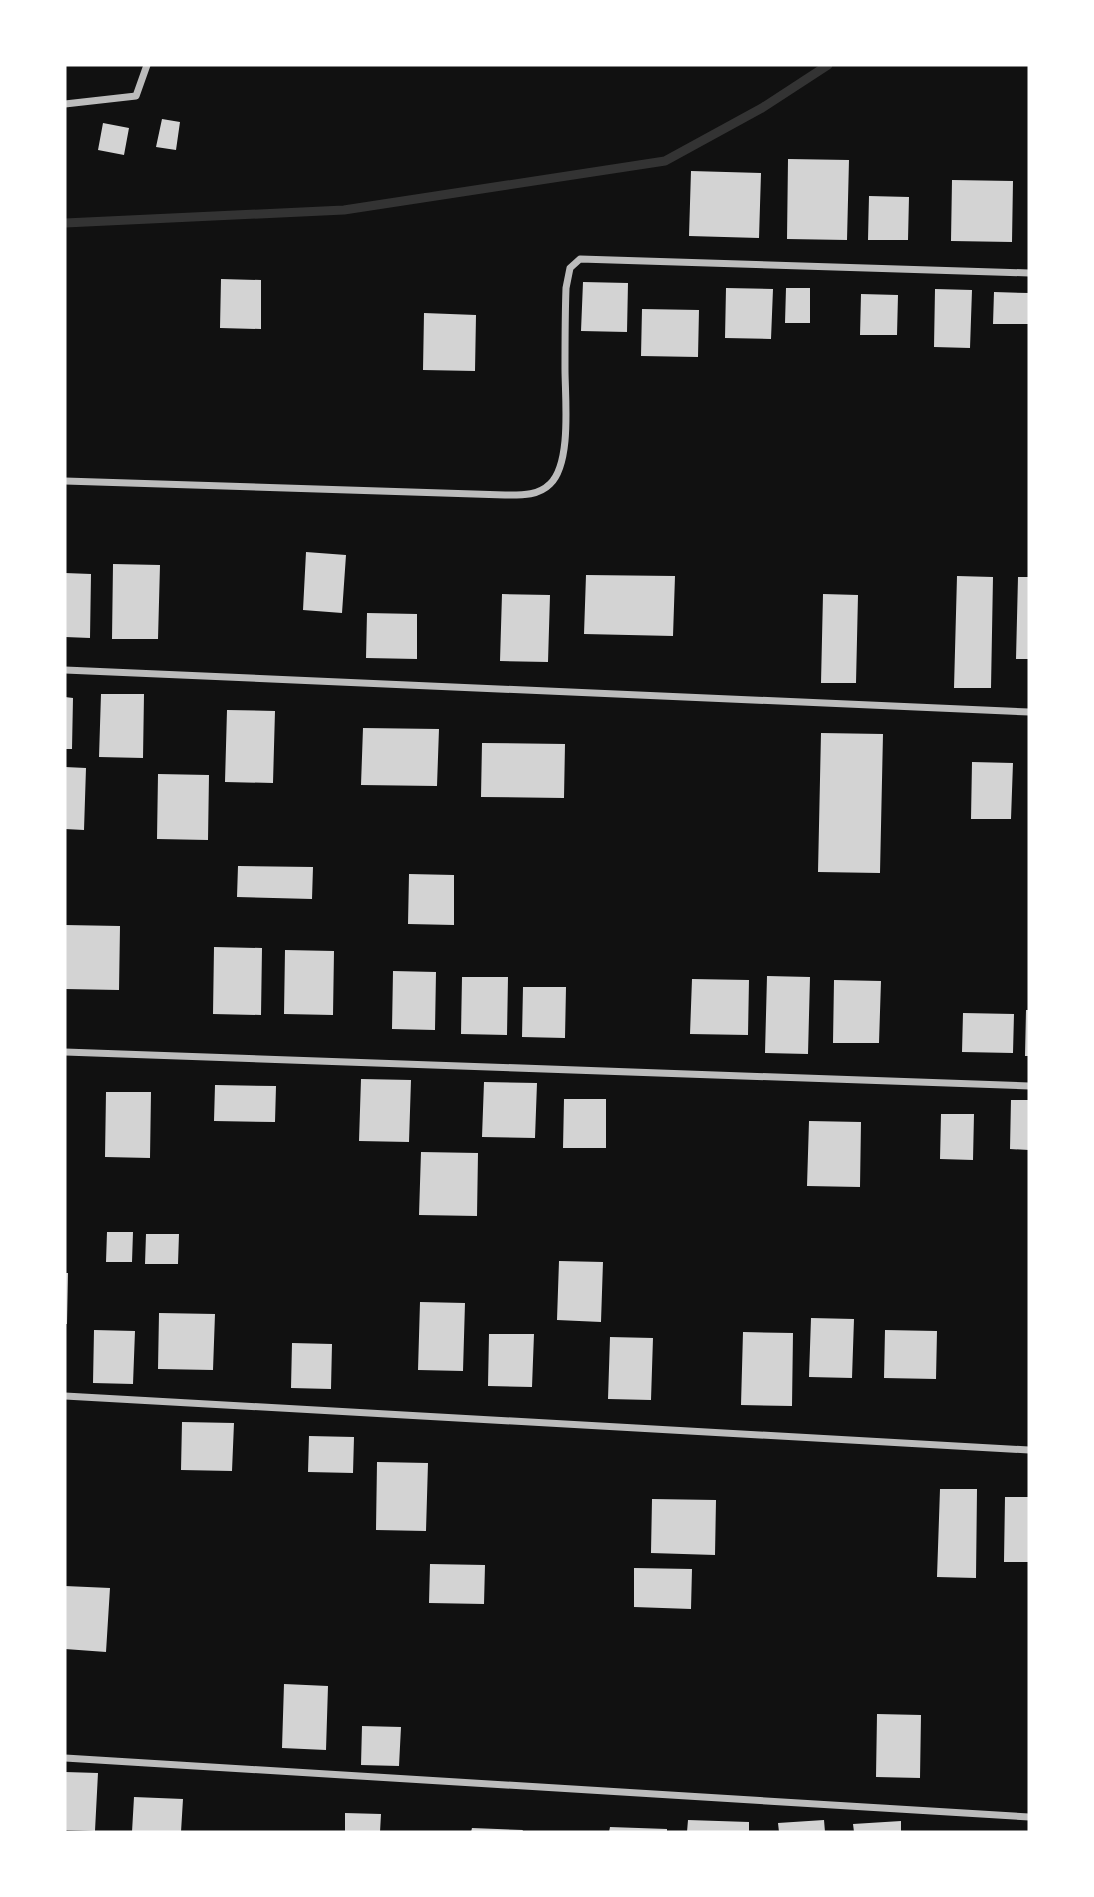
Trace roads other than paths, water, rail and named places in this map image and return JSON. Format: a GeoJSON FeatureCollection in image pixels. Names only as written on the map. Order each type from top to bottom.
{"type":"FeatureCollection","features":[{"type":"Feature","properties":{"kind":"street"},"geometry":{"type":"LineString","coordinates":[[65,104],[136,96],[147,65]]}},
{"type":"Feature","properties":{"kind":"street"},"geometry":{"type":"LineString","coordinates":[[65,481],[494,495],[539,493],[552,483],[559,470],[563,450],[566,418],[566,288],[570,268],[580,260],[1029,273]]}},
{"type":"Feature","properties":{"kind":"street"},"geometry":{"type":"LineString","coordinates":[[65,670],[1029,712]]}},
{"type":"Feature","properties":{"kind":"street"},"geometry":{"type":"LineString","coordinates":[[65,1052],[1029,1086]]}},
{"type":"Feature","properties":{"kind":"street"},"geometry":{"type":"LineString","coordinates":[[65,1396],[1029,1450]]}},
{"type":"Feature","properties":{"kind":"street"},"geometry":{"type":"LineString","coordinates":[[65,1758],[1029,1817]]}},
{"type":"Feature","properties":{"kind":"waterway"},"geometry":{"type":"LineString","coordinates":[[65,223],[344,210],[665,161],[762,108],[828,65]]}}]}
